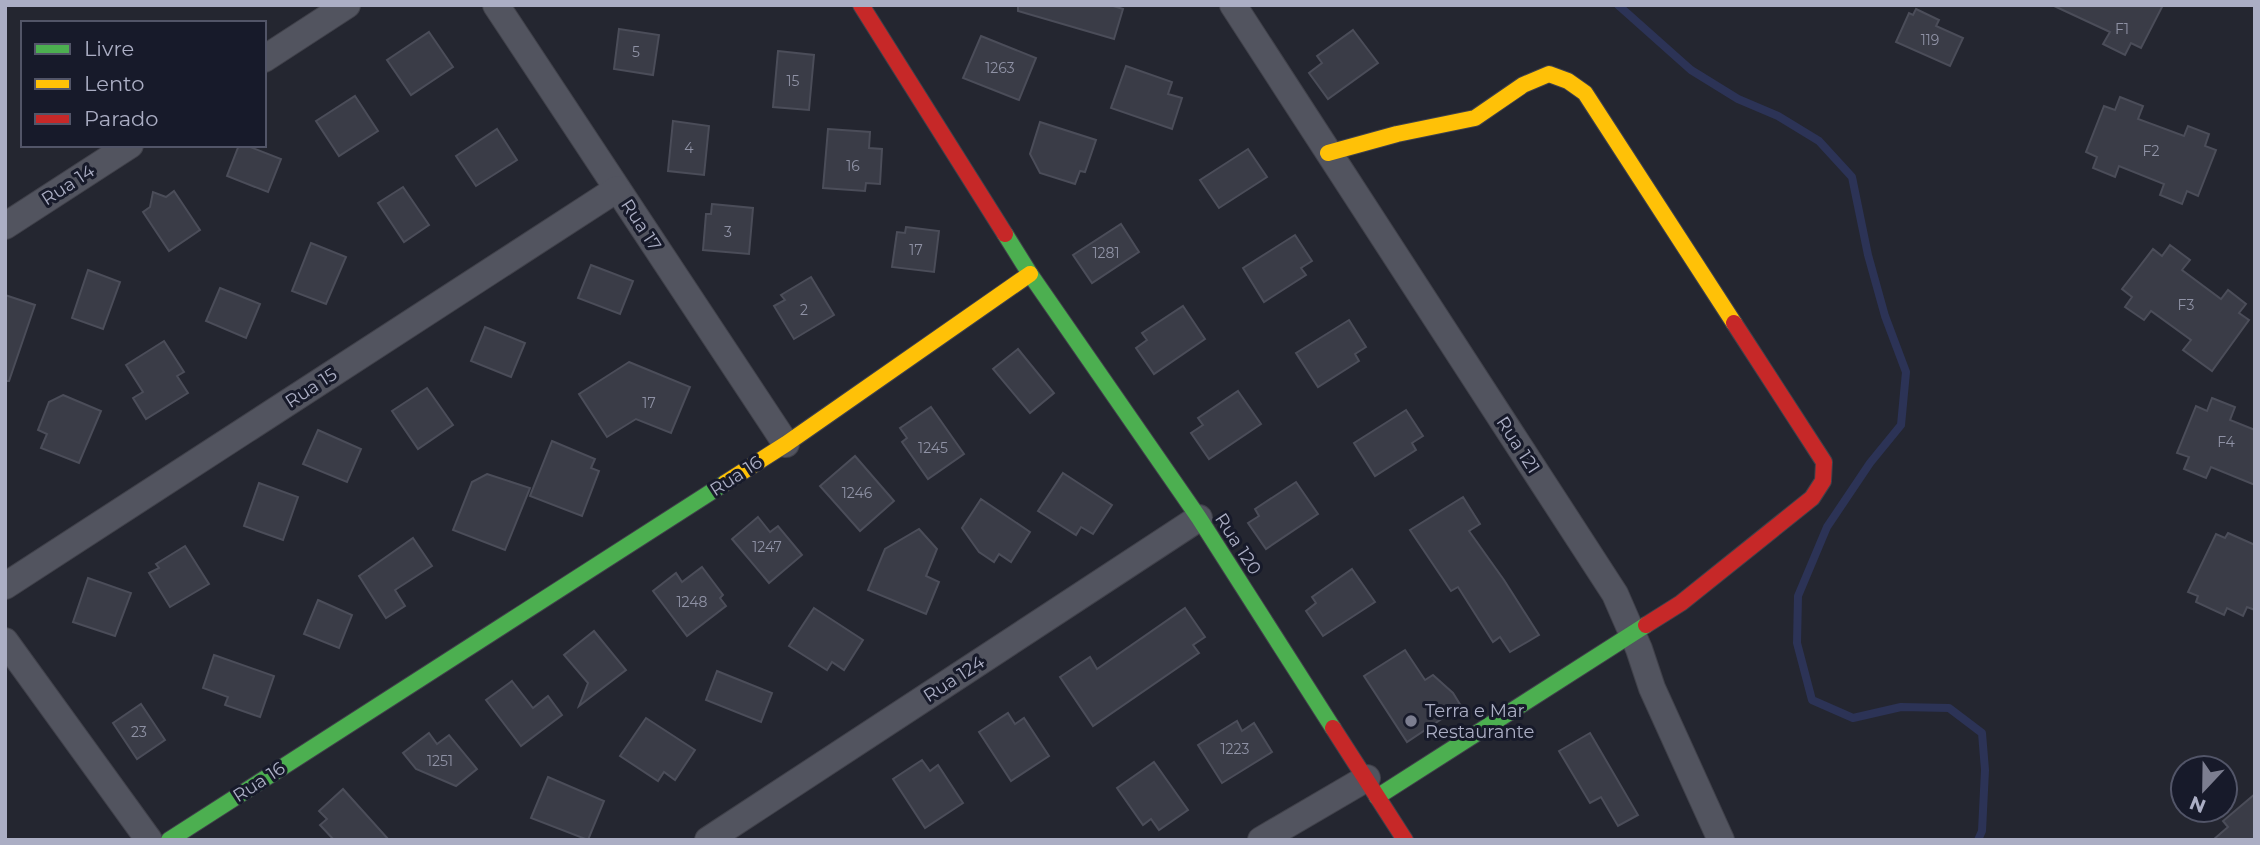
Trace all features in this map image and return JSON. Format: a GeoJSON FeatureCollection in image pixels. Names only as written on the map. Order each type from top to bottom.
{"type":"FeatureCollection","features":[{"type":"Feature","properties":{"kind":"street"},"geometry":{"type":"LineString","coordinates":[[266,58],[347,5]]}},
{"type":"Feature","properties":{"kind":"street","name":"Rua 17"},"geometry":{"type":"LineString","coordinates":[[496,5],[786,444]]}},
{"type":"Feature","properties":{"kind":"street"},"geometry":{"type":"LineString","coordinates":[[861,5],[1030,274]]}},
{"type":"Feature","properties":{"kind":"street","name":"Rua 121"},"geometry":{"type":"LineString","coordinates":[[1233,5],[1615,594],[1652,688],[1721,840]]}},
{"type":"Feature","properties":{"kind":"street"},"geometry":{"type":"LineString","coordinates":[[1261,840],[1372,787],[1681,603],[1812,498],[1823,481],[1824,463],[1813,442],[1585,93],[1568,81],[1549,74],[1523,85],[1475,118],[1397,134],[1328,153]]}},
{"type":"Feature","properties":{"kind":"street","name":"Rua 14"},"geometry":{"type":"LineString","coordinates":[[5,226],[127,147]]}},
{"type":"Feature","properties":{"kind":"street","name":"Rua 15"},"geometry":{"type":"LineString","coordinates":[[5,586],[617,189]]}},
{"type":"Feature","properties":{"kind":"street","name":"Rua 16"},"geometry":{"type":"LineString","coordinates":[[169,840],[786,444],[1030,274]]}},
{"type":"Feature","properties":{"kind":"street","name":"Rua 120"},"geometry":{"type":"LineString","coordinates":[[1030,274],[1199,518],[1405,840]]}},
{"type":"Feature","properties":{"kind":"street","name":"Rua 124"},"geometry":{"type":"LineString","coordinates":[[708,840],[1199,518]]}},
{"type":"Feature","properties":{"kind":"street"},"geometry":{"type":"LineString","coordinates":[[5,641],[149,840]]}},
{"type":"Feature","properties":{"kind":"building"},"geometry":{"type":"Polygon","coordinates":[[[1018,5],[1110,5],[1123,9],[1114,39],[1018,11],[1018,5]]]}},
{"type":"Feature","properties":{"kind":"building"},"geometry":{"type":"Polygon","coordinates":[[[2052,5],[2163,5],[2141,48],[2131,43],[2125,55],[2103,44],[2110,32],[2052,5]]]}},
{"type":"Feature","properties":{"kind":"building"},"geometry":{"type":"Polygon","coordinates":[[[1916,9],[1939,20],[1936,26],[1963,38],[1950,66],[1896,42],[1909,13],[1913,15],[1916,9]]]}},
{"type":"Feature","properties":{"kind":"building"},"geometry":{"type":"Polygon","coordinates":[[[619,29],[659,35],[653,75],[614,69],[619,29]]]}},
{"type":"Feature","properties":{"kind":"building"},"geometry":{"type":"Polygon","coordinates":[[[1353,30],[1378,63],[1328,99],[1309,73],[1322,63],[1317,56],[1353,30]]]}},
{"type":"Feature","properties":{"kind":"building"},"geometry":{"type":"Polygon","coordinates":[[[429,32],[453,67],[411,95],[387,60],[429,32]]]}},
{"type":"Feature","properties":{"kind":"building"},"geometry":{"type":"Polygon","coordinates":[[[981,36],[1036,58],[1019,100],[963,78],[981,36]]]}},
{"type":"Feature","properties":{"kind":"building"},"geometry":{"type":"Polygon","coordinates":[[[778,51],[814,55],[809,110],[773,107],[778,51]]]}},
{"type":"Feature","properties":{"kind":"building"},"geometry":{"type":"Polygon","coordinates":[[[1126,66],[1172,82],[1168,94],[1182,98],[1172,129],[1111,108],[1126,66]]]}},
{"type":"Feature","properties":{"kind":"building"},"geometry":{"type":"Polygon","coordinates":[[[355,96],[378,131],[339,156],[316,121],[355,96]]]}},
{"type":"Feature","properties":{"kind":"building"},"geometry":{"type":"Polygon","coordinates":[[[2120,97],[2143,106],[2138,119],[2184,136],[2188,126],[2209,134],[2205,146],[2216,150],[2198,196],[2187,191],[2182,204],[2160,195],[2164,184],[2119,166],[2115,177],[2093,168],[2097,157],[2086,152],[2104,106],[2115,110],[2120,97]]]}},
{"type":"Feature","properties":{"kind":"building"},"geometry":{"type":"Polygon","coordinates":[[[673,121],[709,126],[704,175],[668,171],[673,121]]]}},
{"type":"Feature","properties":{"kind":"building"},"geometry":{"type":"Polygon","coordinates":[[[1040,122],[1096,140],[1085,172],[1080,171],[1075,184],[1040,173],[1030,154],[1040,122]]]}},
{"type":"Feature","properties":{"kind":"building"},"geometry":{"type":"Polygon","coordinates":[[[497,129],[517,160],[476,186],[456,156],[497,129]]]}},
{"type":"Feature","properties":{"kind":"building"},"geometry":{"type":"Polygon","coordinates":[[[828,129],[870,132],[869,148],[882,149],[880,184],[866,183],[865,191],[823,188],[828,129]]]}},
{"type":"Feature","properties":{"kind":"building"},"geometry":{"type":"Polygon","coordinates":[[[238,147],[250,147],[281,159],[268,192],[227,176],[238,147]]]}},
{"type":"Feature","properties":{"kind":"building"},"geometry":{"type":"Polygon","coordinates":[[[1248,149],[1267,177],[1219,208],[1200,180],[1248,149]]]}},
{"type":"Feature","properties":{"kind":"building"},"geometry":{"type":"Polygon","coordinates":[[[403,187],[429,225],[404,242],[378,203],[403,187]]]}},
{"type":"Feature","properties":{"kind":"building"},"geometry":{"type":"Polygon","coordinates":[[[174,191],[200,230],[169,251],[143,212],[150,207],[153,192],[166,197],[174,191]]]}},
{"type":"Feature","properties":{"kind":"building"},"geometry":{"type":"Polygon","coordinates":[[[712,204],[753,208],[749,254],[703,250],[706,214],[711,214],[712,204]]]}},
{"type":"Feature","properties":{"kind":"building"},"geometry":{"type":"Polygon","coordinates":[[[1121,224],[1139,252],[1092,283],[1073,255],[1121,224]]]}},
{"type":"Feature","properties":{"kind":"building"},"geometry":{"type":"Polygon","coordinates":[[[906,227],[939,231],[934,272],[892,267],[897,232],[905,233],[906,227]]]}},
{"type":"Feature","properties":{"kind":"building"},"geometry":{"type":"Polygon","coordinates":[[[1295,235],[1312,261],[1301,268],[1306,275],[1264,302],[1243,268],[1295,235]]]}},
{"type":"Feature","properties":{"kind":"building"},"geometry":{"type":"Polygon","coordinates":[[[311,243],[346,257],[326,304],[292,291],[311,243]]]}},
{"type":"Feature","properties":{"kind":"building"},"geometry":{"type":"Polygon","coordinates":[[[2170,245],[2190,260],[2182,270],[2221,299],[2228,290],[2246,304],[2239,313],[2249,320],[2212,371],[2183,350],[2191,340],[2151,311],[2144,320],[2125,307],[2132,297],[2122,289],[2153,249],[2162,256],[2170,245]]]}},
{"type":"Feature","properties":{"kind":"building"},"geometry":{"type":"Polygon","coordinates":[[[591,265],[633,281],[620,314],[578,298],[591,265]]]}},
{"type":"Feature","properties":{"kind":"building"},"geometry":{"type":"Polygon","coordinates":[[[88,270],[120,282],[103,329],[72,318],[88,270]]]}},
{"type":"Feature","properties":{"kind":"building"},"geometry":{"type":"Polygon","coordinates":[[[811,277],[834,315],[794,339],[774,306],[785,300],[781,295],[811,277]]]}},
{"type":"Feature","properties":{"kind":"building"},"geometry":{"type":"Polygon","coordinates":[[[220,288],[260,304],[246,338],[206,321],[220,288]]]}},
{"type":"Feature","properties":{"kind":"building"},"geometry":{"type":"Polygon","coordinates":[[[5,295],[35,305],[9,381],[5,381],[5,295]]]}},
{"type":"Feature","properties":{"kind":"building"},"geometry":{"type":"Polygon","coordinates":[[[1183,306],[1205,339],[1154,374],[1136,348],[1147,340],[1142,333],[1183,306]]]}},
{"type":"Feature","properties":{"kind":"building"},"geometry":{"type":"Polygon","coordinates":[[[1349,320],[1366,347],[1355,354],[1359,361],[1318,387],[1296,353],[1349,320]]]}},
{"type":"Feature","properties":{"kind":"building"},"geometry":{"type":"Polygon","coordinates":[[[485,327],[525,343],[511,377],[471,361],[485,327]]]}},
{"type":"Feature","properties":{"kind":"building"},"geometry":{"type":"Polygon","coordinates":[[[164,341],[184,372],[177,376],[188,393],[146,419],[133,398],[143,392],[126,365],[164,341]]]}},
{"type":"Feature","properties":{"kind":"building"},"geometry":{"type":"Polygon","coordinates":[[[1018,349],[1054,393],[1030,413],[993,369],[1018,349]]]}},
{"type":"Feature","properties":{"kind":"building"},"geometry":{"type":"Polygon","coordinates":[[[629,362],[690,387],[671,433],[636,419],[607,437],[579,394],[629,362]]]}},
{"type":"Feature","properties":{"kind":"building"},"geometry":{"type":"Polygon","coordinates":[[[427,388],[453,425],[418,449],[392,411],[427,388]]]}},
{"type":"Feature","properties":{"kind":"building"},"geometry":{"type":"Polygon","coordinates":[[[1238,391],[1261,424],[1209,459],[1191,433],[1203,425],[1198,418],[1238,391]]]}},
{"type":"Feature","properties":{"kind":"building"},"geometry":{"type":"Polygon","coordinates":[[[63,395],[101,411],[79,463],[41,448],[47,434],[38,430],[49,402],[63,395]]]}},
{"type":"Feature","properties":{"kind":"building"},"geometry":{"type":"Polygon","coordinates":[[[2212,398],[2235,407],[2230,420],[2255,430],[2255,485],[2211,467],[2206,478],[2184,469],[2189,457],[2177,453],[2196,406],[2207,411],[2212,398]]]}},
{"type":"Feature","properties":{"kind":"building"},"geometry":{"type":"Polygon","coordinates":[[[931,407],[964,454],[928,479],[902,442],[907,438],[900,428],[931,407]]]}},
{"type":"Feature","properties":{"kind":"building"},"geometry":{"type":"Polygon","coordinates":[[[1406,410],[1423,436],[1412,443],[1416,450],[1375,476],[1354,443],[1406,410]]]}},
{"type":"Feature","properties":{"kind":"building"},"geometry":{"type":"Polygon","coordinates":[[[318,430],[361,449],[347,482],[303,464],[318,430]]]}},
{"type":"Feature","properties":{"kind":"building"},"geometry":{"type":"Polygon","coordinates":[[[552,441],[595,459],[591,468],[599,471],[582,516],[530,496],[552,441]]]}},
{"type":"Feature","properties":{"kind":"building"},"geometry":{"type":"Polygon","coordinates":[[[855,456],[894,501],[860,531],[820,486],[855,456]]]}},
{"type":"Feature","properties":{"kind":"building"},"geometry":{"type":"Polygon","coordinates":[[[1063,473],[1112,505],[1093,534],[1081,527],[1076,535],[1038,511],[1063,473]]]}},
{"type":"Feature","properties":{"kind":"building"},"geometry":{"type":"Polygon","coordinates":[[[487,474],[530,488],[505,550],[453,530],[472,482],[487,474]]]}},
{"type":"Feature","properties":{"kind":"building"},"geometry":{"type":"Polygon","coordinates":[[[1296,482],[1318,514],[1266,549],[1248,523],[1259,516],[1255,509],[1296,482]]]}},
{"type":"Feature","properties":{"kind":"building"},"geometry":{"type":"Polygon","coordinates":[[[259,483],[298,497],[283,540],[244,526],[259,483]]]}},
{"type":"Feature","properties":{"kind":"building"},"geometry":{"type":"Polygon","coordinates":[[[1463,497],[1480,524],[1469,531],[1539,635],[1510,652],[1500,637],[1493,642],[1458,587],[1451,591],[1410,530],[1463,497]]]}},
{"type":"Feature","properties":{"kind":"building"},"geometry":{"type":"Polygon","coordinates":[[[981,499],[1030,532],[1011,562],[999,554],[994,562],[979,552],[962,528],[981,499]]]}},
{"type":"Feature","properties":{"kind":"building"},"geometry":{"type":"Polygon","coordinates":[[[758,517],[770,532],[778,526],[802,555],[769,583],[732,539],[758,517]]]}},
{"type":"Feature","properties":{"kind":"building"},"geometry":{"type":"Polygon","coordinates":[[[919,529],[937,549],[926,576],[939,582],[926,614],[868,590],[885,549],[919,529]]]}},
{"type":"Feature","properties":{"kind":"building"},"geometry":{"type":"Polygon","coordinates":[[[2228,533],[2255,545],[2255,610],[2247,607],[2243,616],[2227,608],[2224,615],[2196,602],[2198,596],[2188,592],[2216,534],[2225,538],[2228,533]]]}},
{"type":"Feature","properties":{"kind":"building"},"geometry":{"type":"Polygon","coordinates":[[[413,538],[432,566],[395,590],[405,606],[386,618],[359,576],[413,538]]]}},
{"type":"Feature","properties":{"kind":"building"},"geometry":{"type":"Polygon","coordinates":[[[185,546],[209,584],[170,607],[149,573],[159,568],[156,564],[185,546]]]}},
{"type":"Feature","properties":{"kind":"building"},"geometry":{"type":"Polygon","coordinates":[[[702,567],[723,595],[720,598],[726,606],[687,636],[653,591],[676,573],[682,582],[702,567]]]}},
{"type":"Feature","properties":{"kind":"building"},"geometry":{"type":"Polygon","coordinates":[[[1352,569],[1375,602],[1323,636],[1306,611],[1316,603],[1312,597],[1352,569]]]}},
{"type":"Feature","properties":{"kind":"building"},"geometry":{"type":"Polygon","coordinates":[[[88,578],[131,593],[115,636],[73,622],[88,578]]]}},
{"type":"Feature","properties":{"kind":"building"},"geometry":{"type":"Polygon","coordinates":[[[318,600],[352,615],[339,648],[304,634],[318,600]]]}},
{"type":"Feature","properties":{"kind":"building"},"geometry":{"type":"Polygon","coordinates":[[[814,608],[863,640],[844,670],[832,662],[827,670],[789,646],[814,608]]]}},
{"type":"Feature","properties":{"kind":"building"},"geometry":{"type":"Polygon","coordinates":[[[1185,608],[1205,637],[1193,645],[1199,653],[1093,726],[1060,677],[1090,657],[1097,669],[1185,608]]]}},
{"type":"Feature","properties":{"kind":"building"},"geometry":{"type":"Polygon","coordinates":[[[594,631],[626,670],[579,706],[588,683],[564,655],[594,631]]]}},
{"type":"Feature","properties":{"kind":"building"},"geometry":{"type":"Polygon","coordinates":[[[1405,650],[1425,680],[1433,675],[1453,693],[1461,706],[1407,742],[1364,676],[1405,650]]]}},
{"type":"Feature","properties":{"kind":"building"},"geometry":{"type":"Polygon","coordinates":[[[214,655],[274,676],[260,717],[225,705],[228,697],[203,688],[214,655]]]}},
{"type":"Feature","properties":{"kind":"building"},"geometry":{"type":"Polygon","coordinates":[[[717,671],[772,693],[761,722],[706,700],[717,671]]]}},
{"type":"Feature","properties":{"kind":"building"},"geometry":{"type":"Polygon","coordinates":[[[512,681],[533,708],[548,696],[562,715],[521,746],[486,700],[512,681]]]}},
{"type":"Feature","properties":{"kind":"building"},"geometry":{"type":"Polygon","coordinates":[[[141,704],[165,740],[137,759],[113,723],[141,704]]]}},
{"type":"Feature","properties":{"kind":"building"},"geometry":{"type":"Polygon","coordinates":[[[1008,713],[1015,724],[1024,718],[1049,756],[1011,781],[979,732],[1008,713]]]}},
{"type":"Feature","properties":{"kind":"building"},"geometry":{"type":"Polygon","coordinates":[[[646,718],[695,750],[675,780],[664,772],[658,781],[620,756],[646,718]]]}},
{"type":"Feature","properties":{"kind":"building"},"geometry":{"type":"Polygon","coordinates":[[[1237,721],[1242,731],[1254,723],[1272,752],[1222,783],[1198,745],[1237,721]]]}},
{"type":"Feature","properties":{"kind":"building"},"geometry":{"type":"Polygon","coordinates":[[[429,733],[437,744],[449,735],[477,769],[456,786],[416,769],[403,753],[429,733]]]}},
{"type":"Feature","properties":{"kind":"building"},"geometry":{"type":"Polygon","coordinates":[[[1590,733],[1638,815],[1618,826],[1601,797],[1590,803],[1559,751],[1590,733]]]}},
{"type":"Feature","properties":{"kind":"building"},"geometry":{"type":"Polygon","coordinates":[[[922,760],[930,771],[938,765],[963,803],[925,828],[893,779],[922,760]]]}},
{"type":"Feature","properties":{"kind":"building"},"geometry":{"type":"Polygon","coordinates":[[[1154,762],[1188,810],[1159,830],[1151,819],[1143,825],[1117,788],[1154,762]]]}},
{"type":"Feature","properties":{"kind":"building"},"geometry":{"type":"Polygon","coordinates":[[[548,777],[604,801],[588,840],[531,818],[548,777]]]}},
{"type":"Feature","properties":{"kind":"building"},"geometry":{"type":"Polygon","coordinates":[[[343,789],[389,840],[334,840],[320,825],[327,819],[319,811],[343,789]]]}},
{"type":"Feature","properties":{"kind":"building"},"geometry":{"type":"Polygon","coordinates":[[[2255,794],[2255,840],[2213,840],[2228,827],[2226,824],[2239,824],[2239,808],[2255,794]]]}},
{"type":"Feature","properties":{"kind":"waterway"},"geometry":{"type":"LineString","coordinates":[[1618,5],[1691,70],[1738,99],[1778,116],[1819,141],[1852,177],[1868,255],[1885,316],[1906,372],[1901,425],[1870,463],[1827,527],[1798,596],[1797,643],[1812,700],[1853,718],[1901,707],[1949,708],[1982,733],[1985,770],[1982,831],[1978,840]]}},
{"type":"Feature","properties":{"kind":"traffic: fast"},"geometry":{"type":"LineString","coordinates":[[1005,234],[1199,518],[1333,728]]}},
{"type":"Feature","properties":{"kind":"traffic: fast"},"geometry":{"type":"LineString","coordinates":[[169,840],[725,483]]}},
{"type":"Feature","properties":{"kind":"traffic: fast"},"geometry":{"type":"LineString","coordinates":[[1377,797],[1646,625]]}},
{"type":"Feature","properties":{"kind":"traffic: slow"},"geometry":{"type":"LineString","coordinates":[[1328,153],[1397,134],[1475,118],[1523,85],[1549,74],[1568,81],[1585,93],[1734,323]]}},
{"type":"Feature","properties":{"kind":"traffic: slow"},"geometry":{"type":"LineString","coordinates":[[725,483],[786,444],[1030,274]]}},
{"type":"Feature","properties":{"kind":"traffic: jam"},"geometry":{"type":"LineString","coordinates":[[861,5],[1005,234]]}},
{"type":"Feature","properties":{"kind":"traffic: jam"},"geometry":{"type":"LineString","coordinates":[[1646,625],[1681,603],[1812,498],[1823,481],[1824,462],[1734,323]]}},
{"type":"Feature","properties":{"kind":"traffic: jam"},"geometry":{"type":"LineString","coordinates":[[1333,728],[1405,840]]}},
{"type":"Feature","properties":{"kind":"place","name":"Terra e Mar Restaurante"},"geometry":{"type":"Point","coordinates":[1411,721]}}]}
